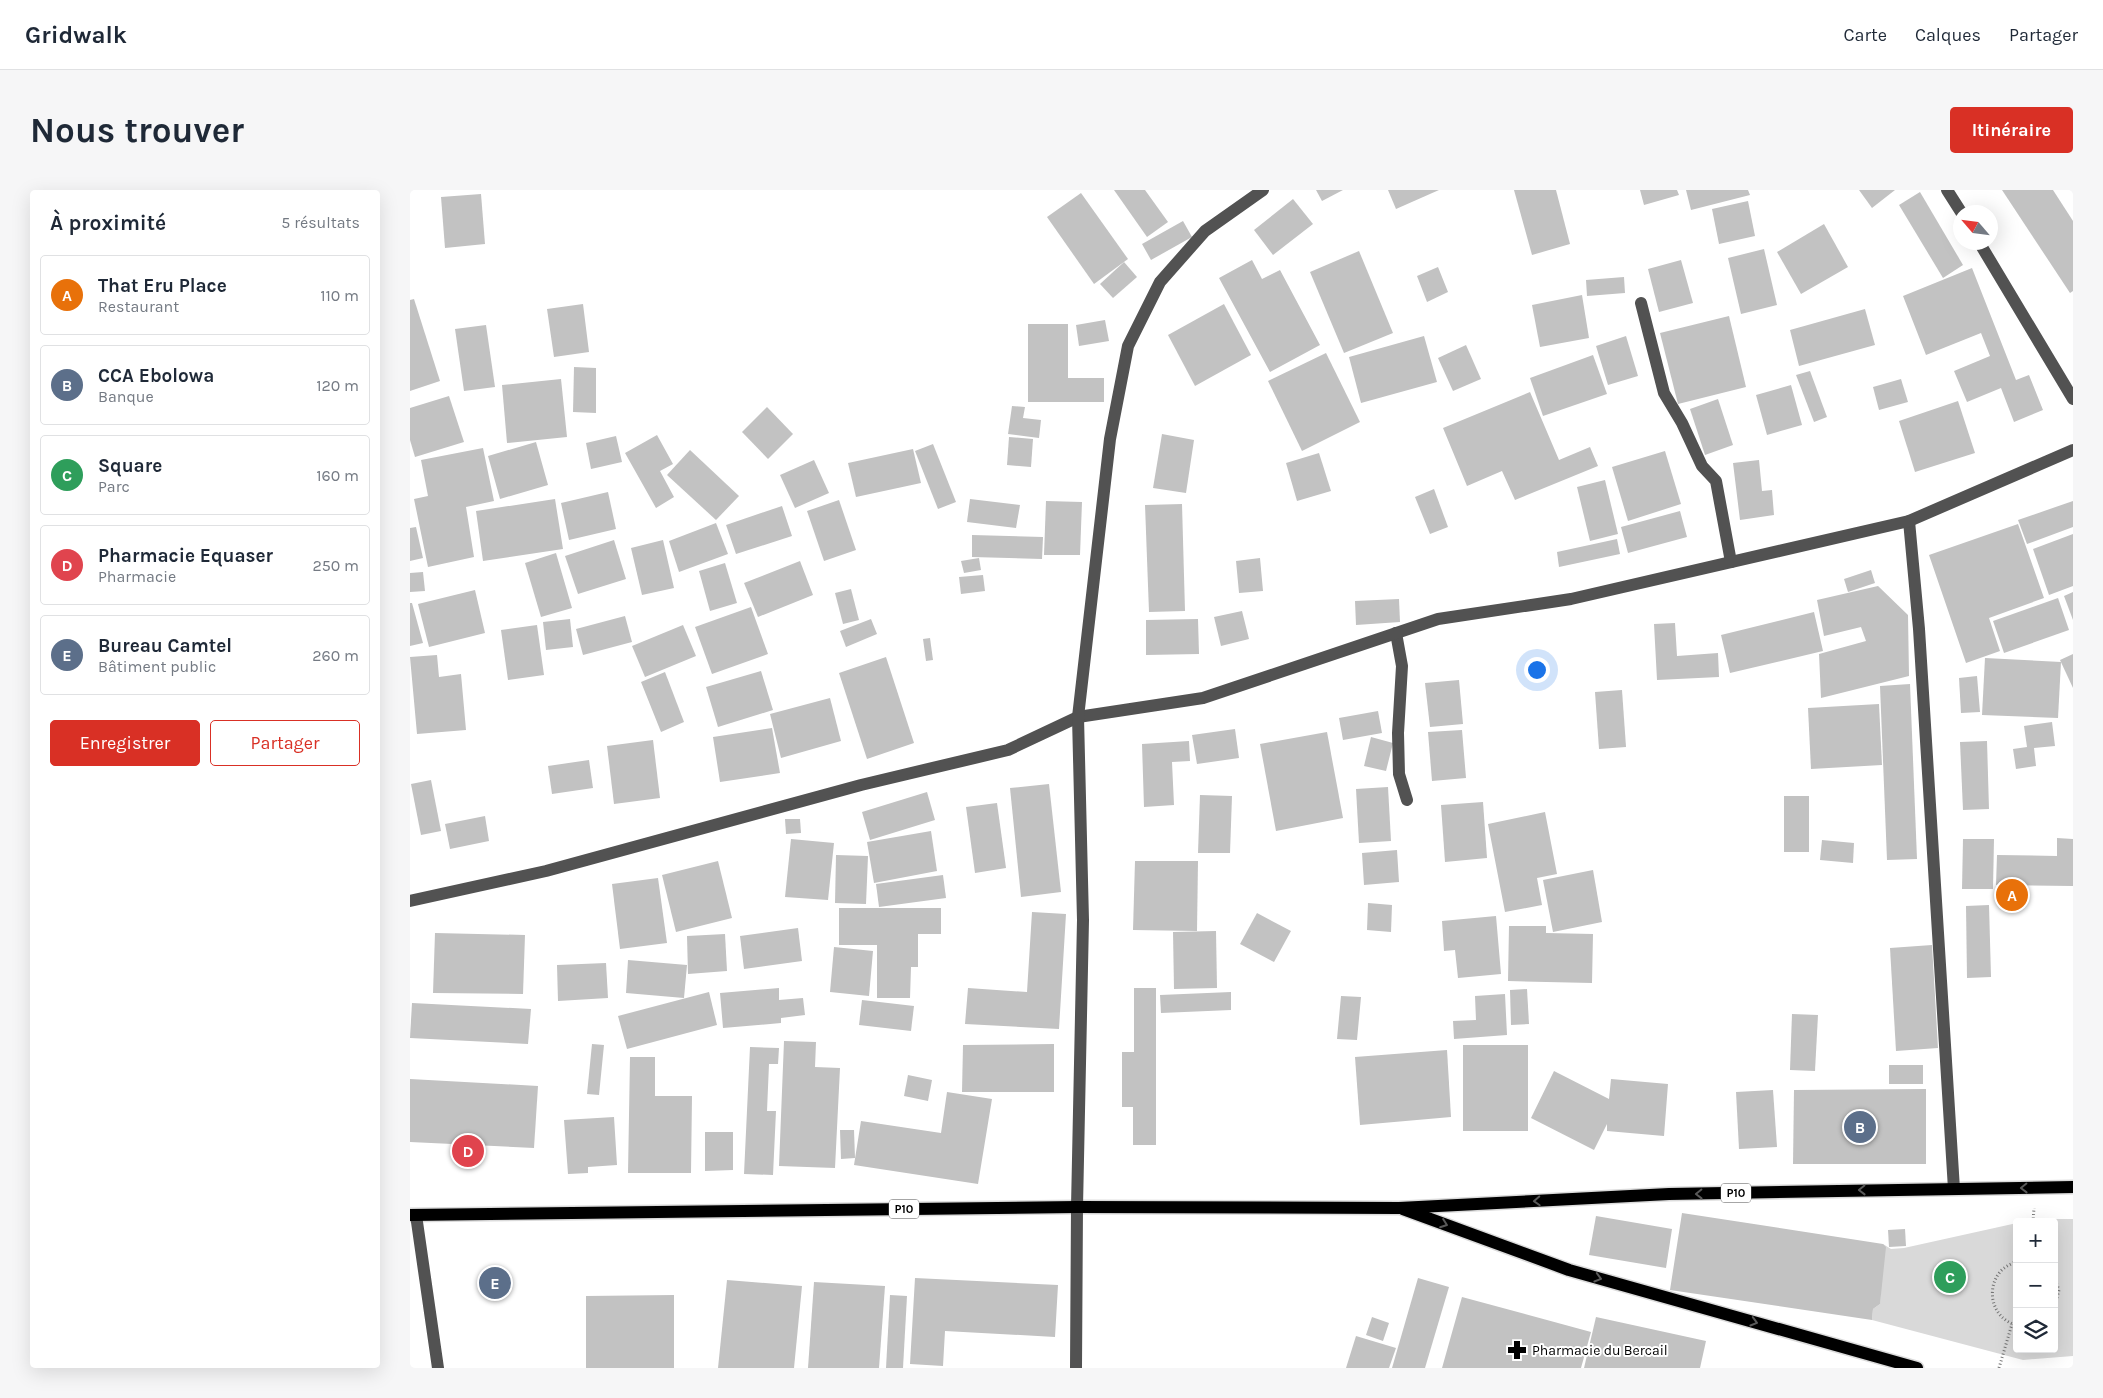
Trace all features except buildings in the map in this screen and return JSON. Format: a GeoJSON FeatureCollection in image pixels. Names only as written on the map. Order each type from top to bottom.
{"type":"FeatureCollection","features":[{"type":"Feature","properties":{"kind":"main road","name":"P10"},"geometry":{"type":"LineString","coordinates":[[412,1213],[1077,1207],[1399,1208],[1669,1194],[2073,1187]]}},
{"type":"Feature","properties":{"kind":"main road","name":"P10"},"geometry":{"type":"LineString","coordinates":[[1399,1208],[1569,1270],[1917,1368]]}},
{"type":"Feature","properties":{"kind":"street"},"geometry":{"type":"LineString","coordinates":[[1076,1368],[1077,1207],[1083,920],[1078,717],[1110,439],[1128,346],[1160,282],[1205,231],[1262,190]]}},
{"type":"Feature","properties":{"kind":"street"},"geometry":{"type":"LineString","coordinates":[[1947,190],[1956,205]]}},
{"type":"Feature","properties":{"kind":"street"},"geometry":{"type":"LineString","coordinates":[[1984,250],[2073,399]]}},
{"type":"Feature","properties":{"kind":"street"},"geometry":{"type":"LineString","coordinates":[[1641,303],[1664,393],[1682,422],[1702,466],[1716,481],[1731,562]]}},
{"type":"Feature","properties":{"kind":"street"},"geometry":{"type":"LineString","coordinates":[[410,901],[546,871],[861,785],[1008,750],[1078,717],[1203,698],[1438,619],[1571,599],[1909,521],[2073,450]]}},
{"type":"Feature","properties":{"kind":"street"},"geometry":{"type":"LineString","coordinates":[[1909,521],[1919,629],[1954,1188]]}},
{"type":"Feature","properties":{"kind":"street"},"geometry":{"type":"LineString","coordinates":[[1396,633],[1402,666],[1398,733],[1399,774],[1407,800]]}},
{"type":"Feature","properties":{"kind":"street"},"geometry":{"type":"LineString","coordinates":[[412,1213],[438,1368]]}},
{"type":"Feature","properties":{"kind":"path"},"geometry":{"type":"LineString","coordinates":[[1999,1368],[2012,1324],[1996,1310],[1992,1290],[2000,1271],[2014,1263]]}},
{"type":"Feature","properties":{"kind":"shaded area"},"geometry":{"type":"Polygon","coordinates":[[[2058,1219],[2073,1219],[2073,1356],[2023,1360],[1872,1320],[1873,1309],[1880,1304],[1883,1244],[1891,1249],[1904,1248],[2013,1224],[2013,1353],[2058,1353],[2058,1219]]]}},
{"type":"Feature","properties":{"kind":"place","name":"That Eru Place"},"geometry":{"type":"Point","coordinates":[2012,895]}},
{"type":"Feature","properties":{"kind":"place","name":"CCA Ebolowa"},"geometry":{"type":"Point","coordinates":[1860,1127]}},
{"type":"Feature","properties":{"kind":"place","name":"Pharmacie Equaser"},"geometry":{"type":"Point","coordinates":[468,1151]}},
{"type":"Feature","properties":{"kind":"place","name":"Square"},"geometry":{"type":"Point","coordinates":[1950,1277]}},
{"type":"Feature","properties":{"kind":"place","name":"Bureau Camtel"},"geometry":{"type":"Point","coordinates":[495,1283]}},
{"type":"Feature","properties":{"kind":"place","name":"Pharmacie du Bercail"},"geometry":{"type":"Point","coordinates":[1517,1350]}}]}
